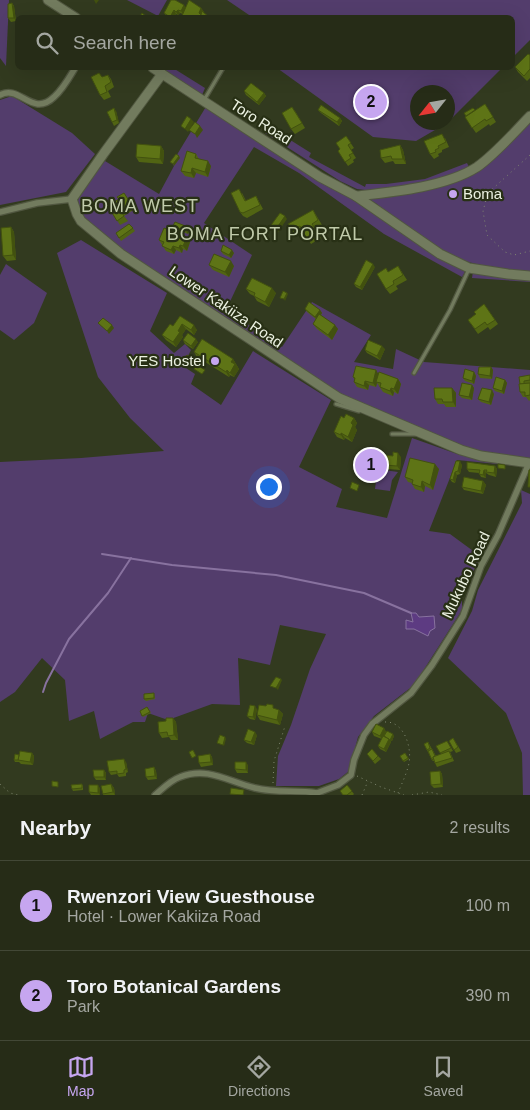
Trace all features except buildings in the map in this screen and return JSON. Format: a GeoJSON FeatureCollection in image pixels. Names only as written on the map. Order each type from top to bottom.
{"type":"FeatureCollection","features":[{"type":"Feature","properties":{"kind":"main road"},"geometry":{"type":"LineString","coordinates":[[48,0],[71,15]]}},
{"type":"Feature","properties":{"kind":"main road","name":"Toro Road"},"geometry":{"type":"LineString","coordinates":[[156,70],[320,177],[356,196],[440,254],[470,268],[530,276]]}},
{"type":"Feature","properties":{"kind":"main road"},"geometry":{"type":"LineString","coordinates":[[72,199],[162,74]]}},
{"type":"Feature","properties":{"kind":"main road"},"geometry":{"type":"LineString","coordinates":[[356,196],[387,193],[432,184],[464,174],[478,166],[530,116]]}},
{"type":"Feature","properties":{"kind":"main road","name":"Lower Kakiiza Road"},"geometry":{"type":"LineString","coordinates":[[72,199],[81,221],[121,254],[339,398],[461,450],[481,456],[530,463]]}},
{"type":"Feature","properties":{"kind":"street"},"geometry":{"type":"LineString","coordinates":[[0,95],[8,92],[34,104],[47,102],[57,94],[74,70]]}},
{"type":"Feature","properties":{"kind":"street"},"geometry":{"type":"LineString","coordinates":[[0,212],[37,202],[72,199]]}},
{"type":"Feature","properties":{"kind":"street","name":"Mukubo Road"},"geometry":{"type":"LineString","coordinates":[[351,774],[364,734],[372,724],[411,693],[432,665],[463,616],[481,566],[498,535],[530,463]]}},
{"type":"Feature","properties":{"kind":"street"},"geometry":{"type":"LineString","coordinates":[[155,795],[179,777],[204,772],[254,788],[316,794],[338,786],[351,774]]}},
{"type":"Feature","properties":{"kind":"lane"},"geometry":{"type":"LineString","coordinates":[[204,100],[222,70]]}},
{"type":"Feature","properties":{"kind":"lane"},"geometry":{"type":"LineString","coordinates":[[414,373],[450,310],[470,268]]}},
{"type":"Feature","properties":{"kind":"lane"},"geometry":{"type":"LineString","coordinates":[[336,404],[374,414]]}},
{"type":"Feature","properties":{"kind":"lane"},"geometry":{"type":"LineString","coordinates":[[392,434],[421,434]]}},
{"type":"Feature","properties":{"kind":"path"},"geometry":{"type":"LineString","coordinates":[[530,155],[488,193],[483,211],[488,235],[504,252],[514,255],[530,251]]}},
{"type":"Feature","properties":{"kind":"path"},"geometry":{"type":"LineString","coordinates":[[372,724],[390,721],[399,726],[407,740],[410,762],[398,793]]}},
{"type":"Feature","properties":{"kind":"path"},"geometry":{"type":"LineString","coordinates":[[270,790],[273,786],[274,761],[285,726]]}},
{"type":"Feature","properties":{"kind":"path"},"geometry":{"type":"LineString","coordinates":[[351,774],[404,795]]}},
{"type":"Feature","properties":{"kind":"path"},"geometry":{"type":"LineString","coordinates":[[362,795],[368,780]]}},
{"type":"Feature","properties":{"kind":"path"},"geometry":{"type":"LineString","coordinates":[[0,784],[10,792],[18,795]]}},
{"type":"Feature","properties":{"kind":"path"},"geometry":{"type":"LineString","coordinates":[[412,795],[429,792],[442,795]]}},
{"type":"Feature","properties":{"kind":"shaded area"},"geometry":{"type":"Polygon","coordinates":[[[0,0],[9,0],[6,66],[0,58],[0,0]]]}},
{"type":"Feature","properties":{"kind":"shaded area"},"geometry":{"type":"Polygon","coordinates":[[[127,0],[167,0],[159,15],[127,0]]]}},
{"type":"Feature","properties":{"kind":"shaded area"},"geometry":{"type":"Polygon","coordinates":[[[227,0],[530,0],[530,40],[515,55],[515,15],[249,15],[227,0]]]}},
{"type":"Feature","properties":{"kind":"shaded area"},"geometry":{"type":"Polygon","coordinates":[[[162,70],[176,70],[205,88],[202,95],[162,70]]]}},
{"type":"Feature","properties":{"kind":"shaded area"},"geometry":{"type":"Polygon","coordinates":[[[280,70],[500,70],[455,115],[455,85],[410,85],[410,130],[435,130],[416,141],[373,137],[280,70]]]}},
{"type":"Feature","properties":{"kind":"shaded area"},"geometry":{"type":"Polygon","coordinates":[[[12,96],[72,133],[95,154],[66,192],[0,205],[0,100],[12,96]]]}},
{"type":"Feature","properties":{"kind":"shaded area"},"geometry":{"type":"Polygon","coordinates":[[[207,105],[467,268],[462,277],[384,234],[299,173],[254,147],[204,223],[252,255],[226,310],[282,347],[312,302],[371,335],[354,362],[393,369],[396,349],[424,362],[530,370],[530,459],[478,452],[452,441],[428,435],[334,391],[123,253],[85,220],[79,212],[78,200],[82,190],[105,161],[159,194],[174,166],[172,163],[207,105]]]}},
{"type":"Feature","properties":{"kind":"shaded area","name":"Boma"},"geometry":{"type":"Polygon","coordinates":[[[530,116],[530,273],[509,273],[443,255],[364,196],[464,174],[530,116]]]}},
{"type":"Feature","properties":{"kind":"shaded area"},"geometry":{"type":"Polygon","coordinates":[[[268,126],[311,153],[309,157],[365,187],[366,184],[386,184],[425,179],[467,163],[470,169],[430,182],[387,190],[357,189],[340,181],[265,133],[268,126]]]}},
{"type":"Feature","properties":{"kind":"shaded area"},"geometry":{"type":"Polygon","coordinates":[[[81,240],[167,293],[150,331],[174,353],[185,344],[191,350],[183,366],[195,374],[191,384],[221,405],[253,351],[331,400],[299,467],[342,489],[336,507],[387,518],[412,438],[460,455],[517,466],[457,460],[429,531],[450,534],[480,556],[462,598],[462,610],[414,685],[374,716],[358,737],[349,771],[339,779],[319,786],[276,786],[278,756],[310,669],[326,634],[280,625],[270,665],[238,658],[240,705],[212,704],[168,720],[148,713],[145,722],[133,722],[100,739],[94,711],[69,721],[65,680],[42,658],[15,692],[0,702],[0,462],[164,451],[130,418],[98,377],[57,253],[81,240]]]}},
{"type":"Feature","properties":{"kind":"shaded area"},"geometry":{"type":"Polygon","coordinates":[[[6,264],[47,293],[34,323],[14,340],[0,330],[0,275],[6,264]]]}},
{"type":"Feature","properties":{"kind":"shaded area"},"geometry":{"type":"Polygon","coordinates":[[[473,271],[530,276],[530,282],[472,278],[473,271]]]}},
{"type":"Feature","properties":{"kind":"shaded area"},"geometry":{"type":"Polygon","coordinates":[[[377,469],[398,472],[392,480],[390,491],[375,489],[376,481],[365,479],[366,476],[376,478],[377,469]]]}},
{"type":"Feature","properties":{"kind":"shaded area"},"geometry":{"type":"Polygon","coordinates":[[[521,490],[530,494],[530,795],[523,795],[522,753],[506,713],[448,658],[472,611],[478,590],[522,503],[521,490]]]}},
{"type":"Feature","properties":{"kind":"shaded area"},"geometry":{"type":"Polygon","coordinates":[[[411,613],[416,613],[419,617],[434,616],[435,628],[430,631],[428,636],[414,629],[406,629],[406,620],[413,622],[411,613]]]}},
{"type":"Feature","properties":{"kind":"waterway"},"geometry":{"type":"LineString","coordinates":[[102,554],[172,565],[276,575],[364,593],[411,613]]}},
{"type":"Feature","properties":{"kind":"waterway"},"geometry":{"type":"LineString","coordinates":[[43,692],[69,639],[108,593],[131,558]]}},
{"type":"Feature","properties":{"kind":"place","name":"Toro Botanical Gardens"},"geometry":{"type":"Point","coordinates":[371,102]}},
{"type":"Feature","properties":{"kind":"place","name":"Boma"},"geometry":{"type":"Point","coordinates":[453,194]}},
{"type":"Feature","properties":{"kind":"place","name":"YES Hostel"},"geometry":{"type":"Point","coordinates":[215,361]}},
{"type":"Feature","properties":{"kind":"place","name":"Rwenzori View Guesthouse"},"geometry":{"type":"Point","coordinates":[371,465]}},
{"type":"Feature","properties":{"kind":"district","name":"BOMA WEST"},"geometry":{"type":"Point","coordinates":[140,206]}},
{"type":"Feature","properties":{"kind":"district","name":"BOMA FORT PORTAL"},"geometry":{"type":"Point","coordinates":[265,234]}}]}
